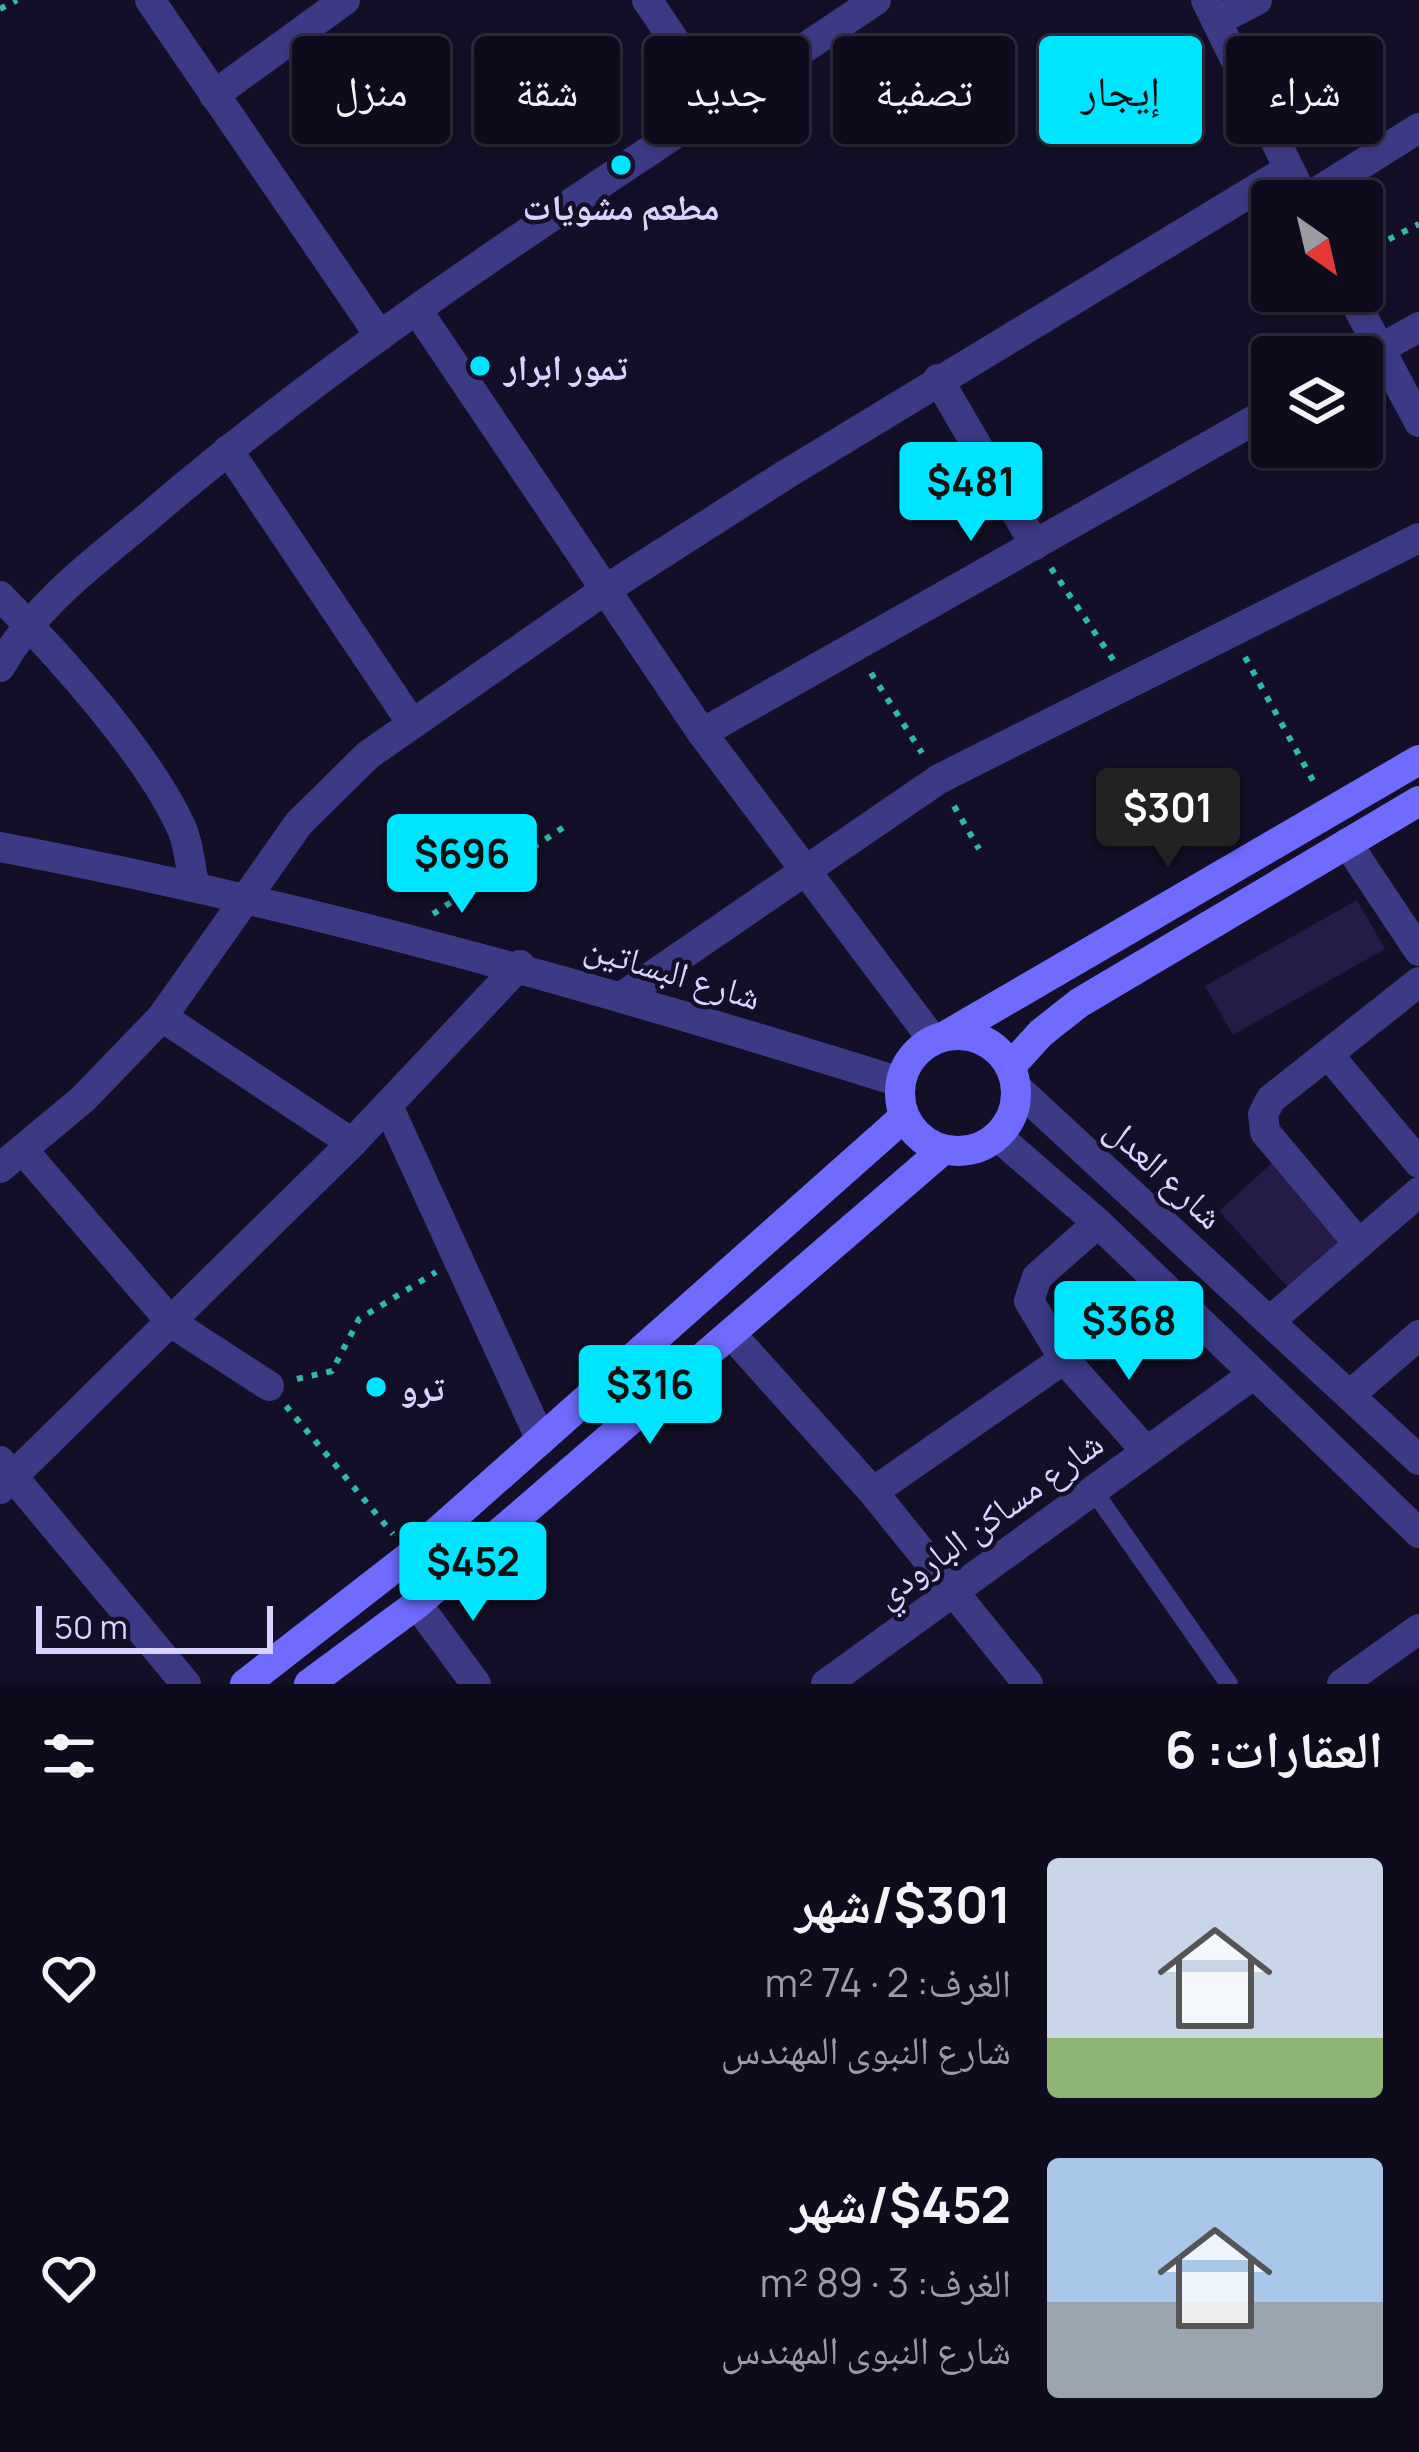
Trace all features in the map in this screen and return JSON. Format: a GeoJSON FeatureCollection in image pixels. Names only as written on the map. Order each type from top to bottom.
{"type":"FeatureCollection","features":[{"type":"Feature","properties":{"kind":"street"},"geometry":{"type":"LineString","coordinates":[[150,0],[380,336]]}},
{"type":"Feature","properties":{"kind":"street"},"geometry":{"type":"LineString","coordinates":[[214,95],[345,0]]}},
{"type":"Feature","properties":{"kind":"street"},"geometry":{"type":"LineString","coordinates":[[647,0],[671,36]]}},
{"type":"Feature","properties":{"kind":"street"},"geometry":{"type":"LineString","coordinates":[[809,45],[876,0]]}},
{"type":"Feature","properties":{"kind":"street"},"geometry":{"type":"LineString","coordinates":[[1256,0],[1211,10],[1294,180]]}},
{"type":"Feature","properties":{"kind":"street"},"geometry":{"type":"LineString","coordinates":[[1337,180],[1419,128]]}},
{"type":"Feature","properties":{"kind":"street"},"geometry":{"type":"LineString","coordinates":[[0,667],[26,622],[228,449],[417,310],[663,144]]}},
{"type":"Feature","properties":{"kind":"street"},"geometry":{"type":"LineString","coordinates":[[269,1386],[172,1323],[12,1159],[83,1099],[162,1017],[332,787],[411,722],[605,590],[938,379],[1289,170]]}},
{"type":"Feature","properties":{"kind":"street"},"geometry":{"type":"LineString","coordinates":[[417,310],[702,734],[802,872],[940,1038],[984,1040],[1014,1077]]}},
{"type":"Feature","properties":{"kind":"street"},"geometry":{"type":"LineString","coordinates":[[1383,347],[1419,327]]}},
{"type":"Feature","properties":{"kind":"street"},"geometry":{"type":"LineString","coordinates":[[1383,371],[1419,422]]}},
{"type":"Feature","properties":{"kind":"street"},"geometry":{"type":"LineString","coordinates":[[938,379],[1035,544]]}},
{"type":"Feature","properties":{"kind":"street"},"geometry":{"type":"LineString","coordinates":[[702,734],[1251,422]]}},
{"type":"Feature","properties":{"kind":"street"},"geometry":{"type":"LineString","coordinates":[[228,449],[411,722]]}},
{"type":"Feature","properties":{"kind":"street"},"geometry":{"type":"LineString","coordinates":[[624,995],[939,779],[1419,538]]}},
{"type":"Feature","properties":{"kind":"street"},"geometry":{"type":"LineString","coordinates":[[0,596],[165,797],[184,833],[194,884]]}},
{"type":"Feature","properties":{"kind":"street"},"geometry":{"type":"LineString","coordinates":[[1419,760],[918,1050],[900,1082],[904,1117],[920,1137],[943,1150],[981,1147],[1009,1122],[1014,1077],[1079,1003],[1419,801]]}},
{"type":"Feature","properties":{"kind":"street"},"geometry":{"type":"LineString","coordinates":[[1347,843],[1419,951]]}},
{"type":"Feature","properties":{"kind":"street","name":"شارع البساتين"},"geometry":{"type":"LineString","coordinates":[[0,847],[194,884],[403,934],[624,995],[900,1082]]}},
{"type":"Feature","properties":{"kind":"street"},"geometry":{"type":"LineString","coordinates":[[186,1684],[5,1476],[172,1323],[388,1106],[520,965]]}},
{"type":"Feature","properties":{"kind":"street"},"geometry":{"type":"LineString","coordinates":[[1359,1244],[1265,1132],[1263,1122],[1271,1099],[1419,982]]}},
{"type":"Feature","properties":{"kind":"street"},"geometry":{"type":"LineString","coordinates":[[162,1017],[352,1143]]}},
{"type":"Feature","properties":{"kind":"street"},"geometry":{"type":"LineString","coordinates":[[1328,1054],[1419,1163]]}},
{"type":"Feature","properties":{"kind":"street","name":"شارع العدل"},"geometry":{"type":"LineString","coordinates":[[1014,1077],[1418,1458]]}},
{"type":"Feature","properties":{"kind":"street"},"geometry":{"type":"LineString","coordinates":[[388,1106],[541,1440]]}},
{"type":"Feature","properties":{"kind":"street"},"geometry":{"type":"LineString","coordinates":[[245,1684],[411,1556],[904,1117]]}},
{"type":"Feature","properties":{"kind":"street"},"geometry":{"type":"LineString","coordinates":[[997,1136],[1098,1223],[1419,1533]]}},
{"type":"Feature","properties":{"kind":"street"},"geometry":{"type":"LineString","coordinates":[[309,1684],[417,1604],[943,1150]]}},
{"type":"Feature","properties":{"kind":"street"},"geometry":{"type":"LineString","coordinates":[[1270,1321],[1419,1192]]}},
{"type":"Feature","properties":{"kind":"street"},"geometry":{"type":"LineString","coordinates":[[1098,1223],[1037,1277],[1028,1295],[1064,1359],[1146,1451]]}},
{"type":"Feature","properties":{"kind":"street"},"geometry":{"type":"LineString","coordinates":[[731,1334],[873,1492],[1028,1684]]}},
{"type":"Feature","properties":{"kind":"street"},"geometry":{"type":"LineString","coordinates":[[1350,1395],[1419,1335]]}},
{"type":"Feature","properties":{"kind":"street"},"geometry":{"type":"LineString","coordinates":[[873,1492],[1064,1359]]}},
{"type":"Feature","properties":{"kind":"street","name":"شارع مساكن البارودي"},"geometry":{"type":"LineString","coordinates":[[826,1684],[1254,1374]]}},
{"type":"Feature","properties":{"kind":"street"},"geometry":{"type":"LineString","coordinates":[[1376,1492],[1418,1458]]}},
{"type":"Feature","properties":{"kind":"street"},"geometry":{"type":"LineString","coordinates":[[417,1604],[476,1684]]}},
{"type":"Feature","properties":{"kind":"street"},"geometry":{"type":"LineString","coordinates":[[1342,1684],[1419,1629]]}},
{"type":"Feature","properties":{"kind":"lane"},"geometry":{"type":"LineString","coordinates":[[1093,1490],[1229,1684]]}},
{"type":"Feature","properties":{"kind":"path"},"geometry":{"type":"LineString","coordinates":[[0,9],[16,0]]}},
{"type":"Feature","properties":{"kind":"path"},"geometry":{"type":"LineString","coordinates":[[1383,242],[1419,224]]}},
{"type":"Feature","properties":{"kind":"path"},"geometry":{"type":"LineString","coordinates":[[1035,544],[1130,684]]}},
{"type":"Feature","properties":{"kind":"path"},"geometry":{"type":"LineString","coordinates":[[1232,633],[1330,812]]}},
{"type":"Feature","properties":{"kind":"path"},"geometry":{"type":"LineString","coordinates":[[856,650],[980,849]]}},
{"type":"Feature","properties":{"kind":"path"},"geometry":{"type":"LineString","coordinates":[[403,934],[569,823]]}},
{"type":"Feature","properties":{"kind":"path"},"geometry":{"type":"LineString","coordinates":[[411,1556],[269,1386],[332,1371],[359,1319],[458,1258]]}},
{"type":"Feature","properties":{"kind":"building"},"geometry":{"type":"Polygon","coordinates":[[[1357,900],[1385,949],[1233,1035],[1205,986],[1357,900]]]}},
{"type":"Feature","properties":{"kind":"building"},"geometry":{"type":"Polygon","coordinates":[[[1274,1161],[1347,1242],[1291,1291],[1219,1211],[1274,1161]]]}},
{"type":"Feature","properties":{"kind":"place","name":"مطعم مشويات"},"geometry":{"type":"Point","coordinates":[621,165]}},
{"type":"Feature","properties":{"kind":"place","name":"تمور ابرار"},"geometry":{"type":"Point","coordinates":[480,366]}},
{"type":"Feature","properties":{"kind":"place","name":"ترو"},"geometry":{"type":"Point","coordinates":[376,1387]}}]}
